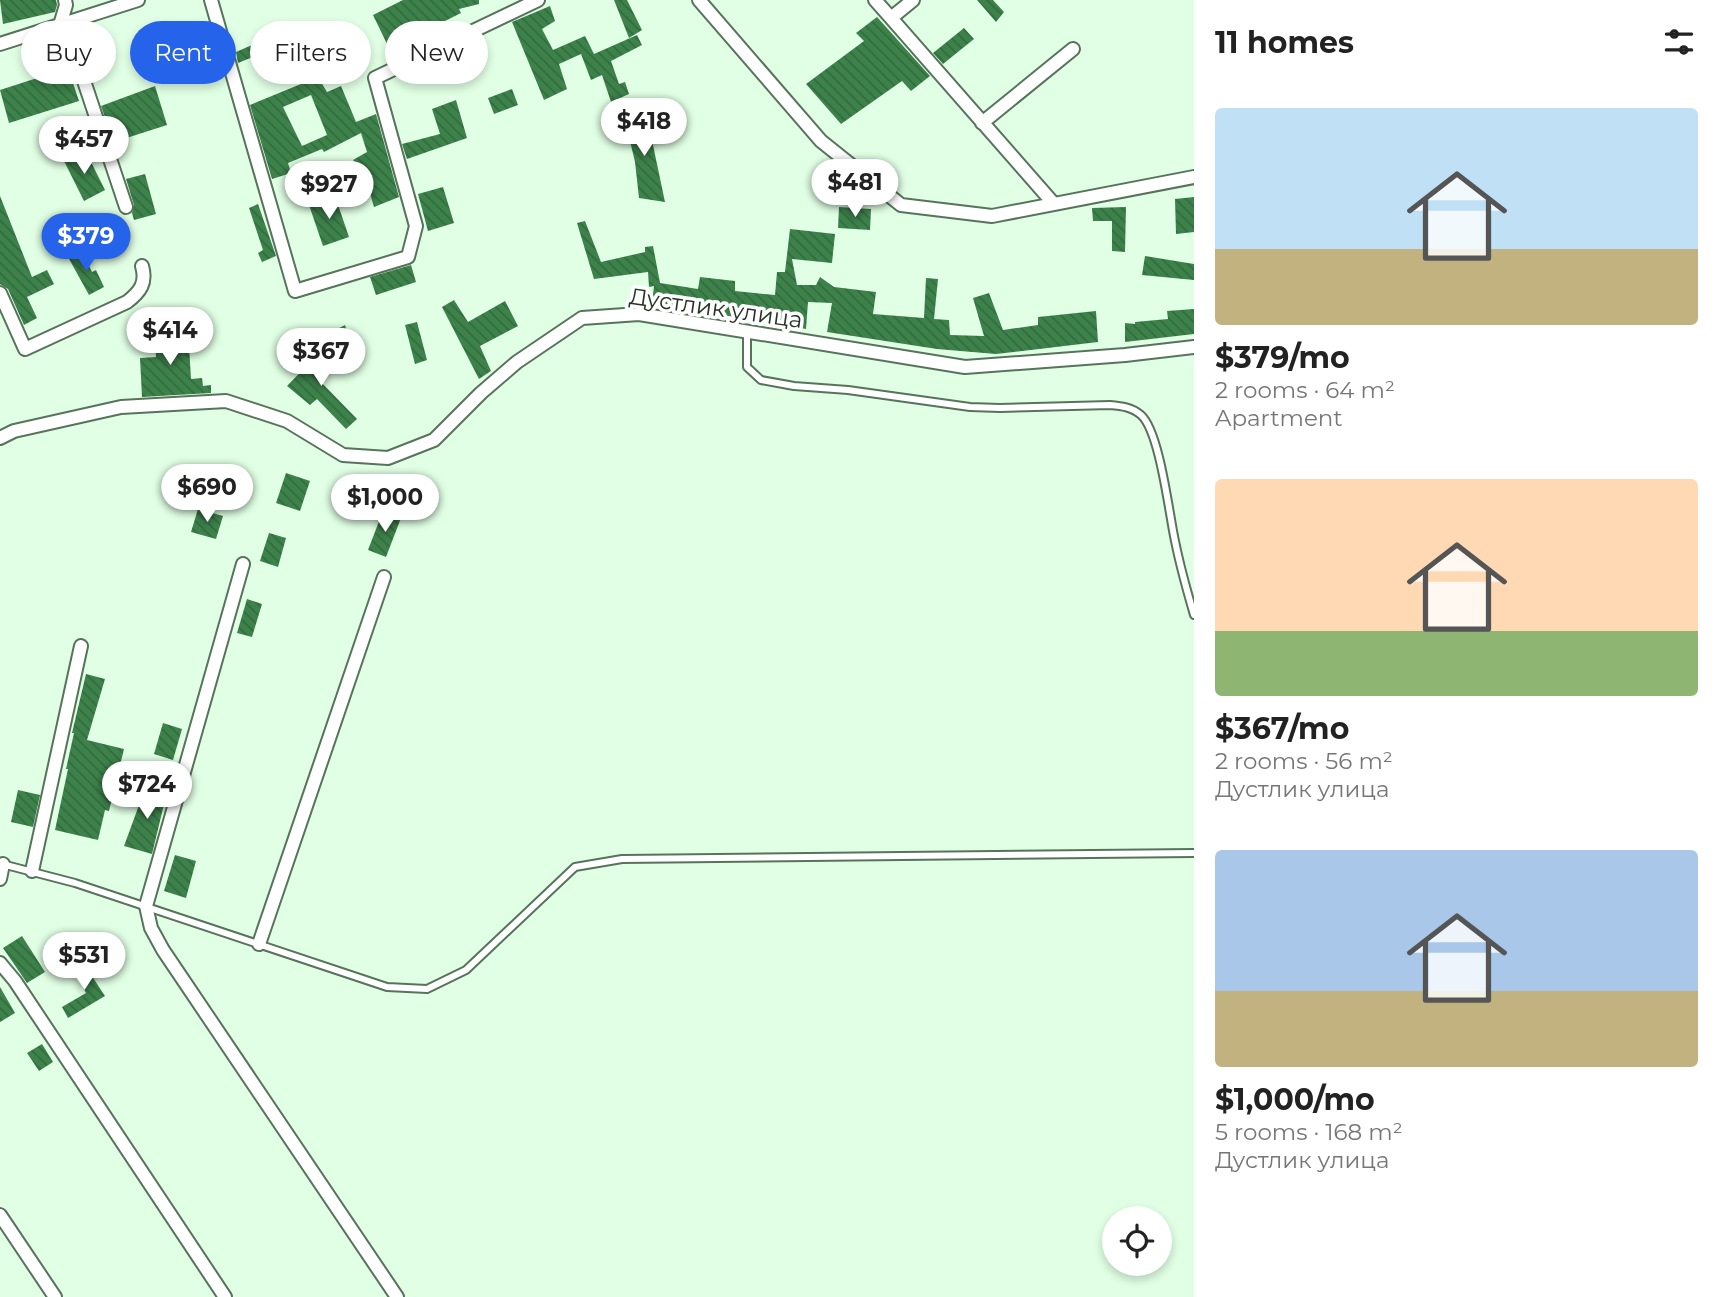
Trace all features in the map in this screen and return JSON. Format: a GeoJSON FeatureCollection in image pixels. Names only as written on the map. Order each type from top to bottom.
{"type":"FeatureCollection","features":[{"type":"Feature","properties":{"kind":"street"},"geometry":{"type":"LineString","coordinates":[[61,21],[65,0]]}},
{"type":"Feature","properties":{"kind":"street"},"geometry":{"type":"LineString","coordinates":[[75,21],[138,0]]}},
{"type":"Feature","properties":{"kind":"street"},"geometry":{"type":"LineString","coordinates":[[211,0],[295,291],[408,257],[416,226],[375,78],[538,0]]}},
{"type":"Feature","properties":{"kind":"street"},"geometry":{"type":"LineString","coordinates":[[699,0],[821,141],[901,205],[992,216],[1194,177]]}},
{"type":"Feature","properties":{"kind":"street"},"geometry":{"type":"LineString","coordinates":[[876,0],[1054,204]]}},
{"type":"Feature","properties":{"kind":"street"},"geometry":{"type":"LineString","coordinates":[[891,19],[913,0]]}},
{"type":"Feature","properties":{"kind":"street"},"geometry":{"type":"LineString","coordinates":[[0,44],[21,38]]}},
{"type":"Feature","properties":{"kind":"street"},"geometry":{"type":"LineString","coordinates":[[982,122],[1073,49]]}},
{"type":"Feature","properties":{"kind":"street"},"geometry":{"type":"LineString","coordinates":[[85,84],[126,207]]}},
{"type":"Feature","properties":{"kind":"street"},"geometry":{"type":"LineString","coordinates":[[0,293],[25,349],[127,302],[139,293],[145,277],[142,267]]}},
{"type":"Feature","properties":{"kind":"street","name":"Дустлик улица"},"geometry":{"type":"LineString","coordinates":[[0,438],[14,432],[121,407],[226,401],[287,421],[343,455],[388,458],[434,440],[517,362],[582,318],[639,314],[965,368],[1194,347]]}},
{"type":"Feature","properties":{"kind":"street"},"geometry":{"type":"LineString","coordinates":[[243,564],[146,906],[151,928],[163,950],[397,1297]]}},
{"type":"Feature","properties":{"kind":"street"},"geometry":{"type":"LineString","coordinates":[[259,944],[384,577]]}},
{"type":"Feature","properties":{"kind":"street"},"geometry":{"type":"LineString","coordinates":[[32,871],[81,646]]}},
{"type":"Feature","properties":{"kind":"street"},"geometry":{"type":"LineString","coordinates":[[0,879],[1,863]]}},
{"type":"Feature","properties":{"kind":"street"},"geometry":{"type":"LineString","coordinates":[[0,963],[15,981],[225,1297]]}},
{"type":"Feature","properties":{"kind":"street"},"geometry":{"type":"LineString","coordinates":[[0,1215],[55,1297]]}},
{"type":"Feature","properties":{"kind":"lane"},"geometry":{"type":"LineString","coordinates":[[747,332],[747,367],[761,380],[970,407],[1110,405],[1128,407],[1143,416],[1155,443],[1170,506],[1174,540],[1193,603],[1194,615]]}},
{"type":"Feature","properties":{"kind":"lane"},"geometry":{"type":"LineString","coordinates":[[1,863],[75,883],[387,987],[427,989],[466,970],[575,867],[622,859],[1194,853]]}},
{"type":"Feature","properties":{"kind":"building"},"geometry":{"type":"Polygon","coordinates":[[[0,0],[56,0],[57,5],[55,12],[3,24],[0,0]]]}},
{"type":"Feature","properties":{"kind":"building"},"geometry":{"type":"Polygon","coordinates":[[[403,0],[479,0],[479,4],[459,9],[461,13],[445,21],[385,21],[385,40],[373,15],[403,0]]]}},
{"type":"Feature","properties":{"kind":"building"},"geometry":{"type":"Polygon","coordinates":[[[614,0],[627,0],[642,30],[629,38],[614,0]]]}},
{"type":"Feature","properties":{"kind":"building"},"geometry":{"type":"Polygon","coordinates":[[[977,0],[993,0],[1004,12],[996,22],[977,0]]]}},
{"type":"Feature","properties":{"kind":"building"},"geometry":{"type":"Polygon","coordinates":[[[550,6],[555,21],[542,29],[553,50],[585,36],[594,54],[637,35],[642,45],[611,61],[619,84],[625,82],[629,94],[611,102],[602,75],[591,80],[581,54],[559,64],[567,89],[544,100],[512,22],[550,6]]]}},
{"type":"Feature","properties":{"kind":"building"},"geometry":{"type":"Polygon","coordinates":[[[877,17],[930,76],[911,91],[902,81],[841,124],[806,84],[864,41],[856,33],[877,17]]]}},
{"type":"Feature","properties":{"kind":"building"},"geometry":{"type":"Polygon","coordinates":[[[964,28],[974,39],[943,64],[933,53],[964,28]]]}},
{"type":"Feature","properties":{"kind":"building"},"geometry":{"type":"Polygon","coordinates":[[[250,46],[250,58],[238,63],[236,52],[250,46]]]}},
{"type":"Feature","properties":{"kind":"building"},"geometry":{"type":"Polygon","coordinates":[[[21,83],[73,84],[79,101],[9,123],[0,90],[21,83]]]}},
{"type":"Feature","properties":{"kind":"building"},"geometry":{"type":"Polygon","coordinates":[[[301,84],[322,84],[327,92],[341,86],[356,122],[376,114],[399,197],[374,207],[364,173],[353,160],[367,152],[361,133],[324,152],[322,149],[288,163],[291,173],[272,179],[250,105],[301,84]],[[311,95],[283,107],[302,146],[327,135],[311,95]]]}},
{"type":"Feature","properties":{"kind":"building"},"geometry":{"type":"Polygon","coordinates":[[[155,86],[167,125],[114,142],[101,106],[155,86]]]}},
{"type":"Feature","properties":{"kind":"building"},"geometry":{"type":"Polygon","coordinates":[[[512,89],[518,105],[494,114],[488,98],[512,89]]]}},
{"type":"Feature","properties":{"kind":"building"},"geometry":{"type":"Polygon","coordinates":[[[456,100],[467,138],[407,159],[402,144],[440,134],[432,109],[456,100]]]}},
{"type":"Feature","properties":{"kind":"building"},"geometry":{"type":"Polygon","coordinates":[[[646,112],[665,202],[639,198],[635,162],[624,116],[646,112]]]}},
{"type":"Feature","properties":{"kind":"building"},"geometry":{"type":"Polygon","coordinates":[[[85,150],[105,190],[84,201],[64,161],[85,150]]]}},
{"type":"Feature","properties":{"kind":"building"},"geometry":{"type":"Polygon","coordinates":[[[145,174],[156,214],[134,220],[134,205],[126,179],[145,174]]]}},
{"type":"Feature","properties":{"kind":"building"},"geometry":{"type":"Polygon","coordinates":[[[443,187],[454,223],[428,231],[418,194],[443,187]]]}},
{"type":"Feature","properties":{"kind":"building"},"geometry":{"type":"Polygon","coordinates":[[[0,196],[32,277],[47,270],[54,284],[27,297],[37,318],[24,325],[8,289],[0,284],[0,196]]]}},
{"type":"Feature","properties":{"kind":"building"},"geometry":{"type":"Polygon","coordinates":[[[335,196],[349,237],[323,246],[309,205],[335,196]]]}},
{"type":"Feature","properties":{"kind":"building"},"geometry":{"type":"Polygon","coordinates":[[[1194,197],[1194,232],[1176,234],[1175,199],[1194,197]]]}},
{"type":"Feature","properties":{"kind":"building"},"geometry":{"type":"Polygon","coordinates":[[[258,204],[276,256],[262,262],[258,253],[263,250],[249,208],[258,204]]]}},
{"type":"Feature","properties":{"kind":"building"},"geometry":{"type":"Polygon","coordinates":[[[839,207],[871,209],[870,230],[838,228],[839,207]]]}},
{"type":"Feature","properties":{"kind":"building"},"geometry":{"type":"Polygon","coordinates":[[[1126,207],[1125,252],[1112,251],[1112,221],[1093,221],[1092,208],[1126,207]]]}},
{"type":"Feature","properties":{"kind":"building"},"geometry":{"type":"Polygon","coordinates":[[[585,221],[601,262],[645,252],[645,247],[653,246],[660,283],[698,289],[700,277],[735,281],[735,291],[775,295],[777,272],[785,272],[790,229],[835,234],[832,263],[792,259],[797,285],[816,285],[820,277],[834,287],[876,292],[873,314],[924,318],[926,278],[938,279],[934,319],[949,320],[950,335],[984,336],[973,298],[989,293],[1003,330],[1038,325],[1038,317],[1096,311],[1098,342],[996,354],[937,349],[827,332],[832,303],[808,302],[806,329],[652,303],[654,286],[649,287],[648,272],[594,279],[577,223],[585,221]]]}},
{"type":"Feature","properties":{"kind":"building"},"geometry":{"type":"Polygon","coordinates":[[[81,250],[92,272],[96,270],[104,287],[89,295],[68,257],[81,250]]]}},
{"type":"Feature","properties":{"kind":"building"},"geometry":{"type":"Polygon","coordinates":[[[1145,256],[1194,264],[1194,280],[1142,275],[1145,256]]]}},
{"type":"Feature","properties":{"kind":"building"},"geometry":{"type":"Polygon","coordinates":[[[411,265],[416,282],[376,295],[370,277],[411,265]]]}},
{"type":"Feature","properties":{"kind":"building"},"geometry":{"type":"Polygon","coordinates":[[[454,300],[468,322],[505,301],[518,326],[480,346],[491,371],[479,379],[442,307],[454,300]]]}},
{"type":"Feature","properties":{"kind":"building"},"geometry":{"type":"Polygon","coordinates":[[[1194,309],[1194,334],[1125,342],[1125,323],[1168,319],[1167,311],[1194,309]]]}},
{"type":"Feature","properties":{"kind":"building"},"geometry":{"type":"Polygon","coordinates":[[[417,322],[427,360],[415,364],[405,325],[417,322]]]}},
{"type":"Feature","properties":{"kind":"building"},"geometry":{"type":"Polygon","coordinates":[[[345,325],[349,339],[337,346],[328,334],[345,325]]]}},
{"type":"Feature","properties":{"kind":"building"},"geometry":{"type":"Polygon","coordinates":[[[188,329],[191,379],[202,378],[203,386],[211,385],[211,393],[142,397],[140,358],[156,357],[155,330],[188,329]]]}},
{"type":"Feature","properties":{"kind":"building"},"geometry":{"type":"Polygon","coordinates":[[[323,349],[336,359],[319,380],[357,419],[346,429],[317,399],[310,405],[287,386],[323,349]]]}},
{"type":"Feature","properties":{"kind":"building"},"geometry":{"type":"Polygon","coordinates":[[[286,473],[310,481],[300,511],[276,503],[286,473]]]}},
{"type":"Feature","properties":{"kind":"building"},"geometry":{"type":"Polygon","coordinates":[[[198,509],[223,516],[216,539],[191,532],[198,509]]]}},
{"type":"Feature","properties":{"kind":"building"},"geometry":{"type":"Polygon","coordinates":[[[383,511],[401,518],[386,557],[368,550],[383,511]]]}},
{"type":"Feature","properties":{"kind":"building"},"geometry":{"type":"Polygon","coordinates":[[[269,533],[286,538],[278,567],[260,561],[269,533]]]}},
{"type":"Feature","properties":{"kind":"building"},"geometry":{"type":"Polygon","coordinates":[[[247,599],[262,604],[252,637],[237,633],[247,599]]]}},
{"type":"Feature","properties":{"kind":"building"},"geometry":{"type":"Polygon","coordinates":[[[86,674],[105,679],[87,740],[124,749],[109,811],[105,810],[98,840],[55,830],[68,769],[72,733],[86,674]]]}},
{"type":"Feature","properties":{"kind":"building"},"geometry":{"type":"Polygon","coordinates":[[[163,723],[182,729],[173,760],[154,754],[163,723]]]}},
{"type":"Feature","properties":{"kind":"building"},"geometry":{"type":"Polygon","coordinates":[[[146,786],[167,792],[152,854],[124,846],[146,786]]]}},
{"type":"Feature","properties":{"kind":"building"},"geometry":{"type":"Polygon","coordinates":[[[18,790],[40,795],[33,827],[11,822],[18,790]]]}},
{"type":"Feature","properties":{"kind":"building"},"geometry":{"type":"Polygon","coordinates":[[[175,855],[196,861],[186,898],[164,891],[175,855]]]}},
{"type":"Feature","properties":{"kind":"building"},"geometry":{"type":"Polygon","coordinates":[[[22,936],[45,972],[27,983],[3,948],[22,936]]]}},
{"type":"Feature","properties":{"kind":"building"},"geometry":{"type":"Polygon","coordinates":[[[84,964],[105,996],[68,1018],[62,1007],[86,993],[73,971],[84,964]]]}},
{"type":"Feature","properties":{"kind":"building"},"geometry":{"type":"Polygon","coordinates":[[[0,987],[15,1013],[0,1022],[0,987]]]}},
{"type":"Feature","properties":{"kind":"building"},"geometry":{"type":"Polygon","coordinates":[[[42,1044],[53,1062],[39,1071],[27,1053],[42,1044]]]}}]}
